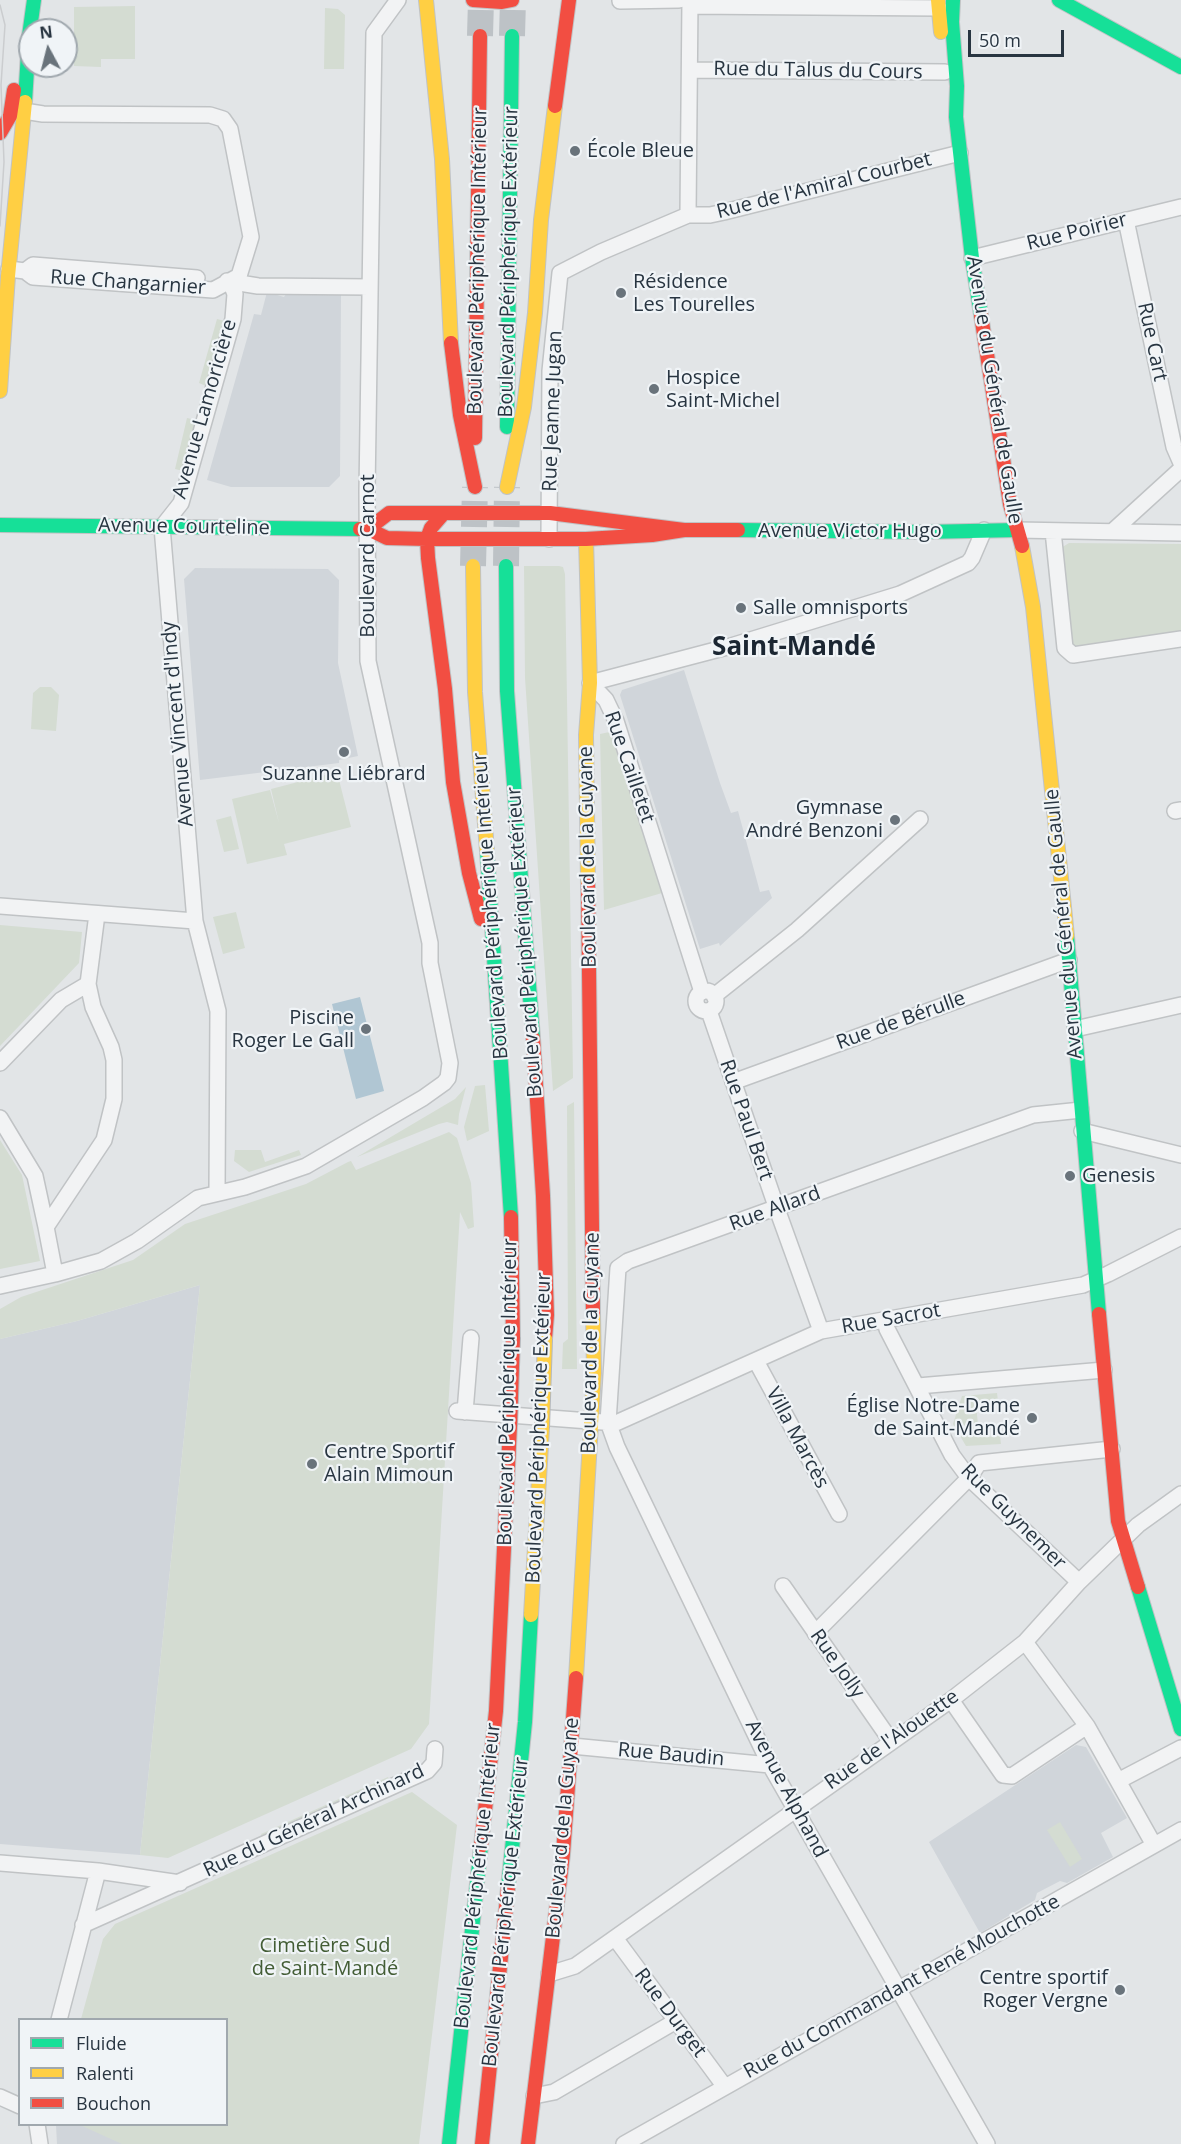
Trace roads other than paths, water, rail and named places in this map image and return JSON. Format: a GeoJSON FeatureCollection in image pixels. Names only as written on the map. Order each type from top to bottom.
{"type":"FeatureCollection","features":[{"type":"Feature","properties":{"kind":"main road"},"geometry":{"type":"LineString","coordinates":[[0,133],[10,116],[13,99],[20,0]]}},
{"type":"Feature","properties":{"kind":"main road"},"geometry":{"type":"LineString","coordinates":[[0,391],[29,36],[34,0]]}},
{"type":"Feature","properties":{"kind":"main road","name":"Boulevard Périphérique Intérieur"},"geometry":{"type":"LineString","coordinates":[[426,0],[442,159],[450,336],[459,415],[475,487],[480,36]]}},
{"type":"Feature","properties":{"kind":"main road"},"geometry":{"type":"LineString","coordinates":[[473,0],[502,2],[512,0]]}},
{"type":"Feature","properties":{"kind":"main road","name":"Boulevard Périphérique Extérieur"},"geometry":{"type":"LineString","coordinates":[[512,36],[507,487],[525,396],[535,313],[541,220],[569,0]]}},
{"type":"Feature","properties":{"kind":"main road","name":"Avenue du Général de Gaulle"},"geometry":{"type":"LineString","coordinates":[[953,0],[956,117],[972,258],[1008,493],[1026,561],[1033,607],[1069,960],[1080,1110],[1118,1521],[1181,1729]]}},
{"type":"Feature","properties":{"kind":"main road"},"geometry":{"type":"LineString","coordinates":[[1059,0],[1181,67]]}},
{"type":"Feature","properties":{"kind":"main road","name":"Avenue du Général de Gaulle"},"geometry":{"type":"LineString","coordinates":[[939,4],[946,88],[956,117]]}},
{"type":"Feature","properties":{"kind":"main road"},"geometry":{"type":"LineString","coordinates":[[368,528],[389,513],[550,513],[684,530]]}},
{"type":"Feature","properties":{"kind":"main road"},"geometry":{"type":"LineString","coordinates":[[444,513],[431,528],[427,539],[445,689],[453,782],[469,873],[497,978]]}},
{"type":"Feature","properties":{"kind":"main road","name":"Avenue Courteline"},"geometry":{"type":"LineString","coordinates":[[0,525],[368,528],[387,538],[427,539],[586,539],[652,535],[684,530]]}},
{"type":"Feature","properties":{"kind":"main road","name":"Avenue Victor Hugo"},"geometry":{"type":"LineString","coordinates":[[684,530],[1017,530]]}},
{"type":"Feature","properties":{"kind":"main road","name":"Boulevard de la Guyane"},"geometry":{"type":"LineString","coordinates":[[528,2144],[563,1854],[572,1746],[594,1372],[586,735],[590,683],[586,539]]}},
{"type":"Feature","properties":{"kind":"main road","name":"Boulevard Périphérique Intérieur"},"geometry":{"type":"LineString","coordinates":[[449,2144],[496,1711],[513,1337],[511,1193],[475,692],[473,566]]}},
{"type":"Feature","properties":{"kind":"main road","name":"Boulevard Périphérique Extérieur"},"geometry":{"type":"LineString","coordinates":[[482,2144],[525,1722],[547,1315],[543,1196],[507,691],[506,566]]}},
{"type":"Feature","properties":{"kind":"street","name":"Boulevard Carnot"},"geometry":{"type":"LineString","coordinates":[[0,1286],[101,1261],[121,1251],[198,1198],[244,1187],[306,1166],[423,1098],[448,1078],[450,1063],[430,963],[430,943],[368,661],[374,33],[398,0]]}},
{"type":"Feature","properties":{"kind":"street"},"geometry":{"type":"LineString","coordinates":[[620,1],[939,4]]}},
{"type":"Feature","properties":{"kind":"street"},"geometry":{"type":"LineString","coordinates":[[687,2],[691,70],[688,215]]}},
{"type":"Feature","properties":{"kind":"street","name":"Rue du Talus du Cours"},"geometry":{"type":"LineString","coordinates":[[691,70],[945,72]]}},
{"type":"Feature","properties":{"kind":"street"},"geometry":{"type":"LineString","coordinates":[[24,111],[43,114],[210,115],[223,119],[230,129],[250,237],[239,276],[230,281]]}},
{"type":"Feature","properties":{"kind":"street","name":"Rue de l'Amiral Courbet"},"geometry":{"type":"LineString","coordinates":[[560,273],[601,252],[688,215],[710,215],[724,212],[960,153]]}},
{"type":"Feature","properties":{"kind":"street","name":"Rue Poirier"},"geometry":{"type":"LineString","coordinates":[[972,258],[1181,207]]}},
{"type":"Feature","properties":{"kind":"street","name":"Rue Cart"},"geometry":{"type":"LineString","coordinates":[[1126,220],[1174,447],[1181,464]]}},
{"type":"Feature","properties":{"kind":"street","name":"Rue Changarnier"},"geometry":{"type":"LineString","coordinates":[[9,269],[26,271],[33,265],[230,281],[258,286],[370,287]]}},
{"type":"Feature","properties":{"kind":"street","name":"Rue Jeanne Jugan"},"geometry":{"type":"LineString","coordinates":[[550,513],[550,371],[560,273]]}},
{"type":"Feature","properties":{"kind":"street","name":"Avenue Lamoricière"},"geometry":{"type":"LineString","coordinates":[[162,527],[181,503],[233,319],[235,294],[230,281]]}},
{"type":"Feature","properties":{"kind":"street"},"geometry":{"type":"LineString","coordinates":[[1113,531],[1181,469]]}},
{"type":"Feature","properties":{"kind":"street"},"geometry":{"type":"LineString","coordinates":[[549,539],[550,513]]}},
{"type":"Feature","properties":{"kind":"street"},"geometry":{"type":"LineString","coordinates":[[586,516],[592,524],[590,535],[586,539]]}},
{"type":"Feature","properties":{"kind":"street","name":"Avenue Vincent d'Indy"},"geometry":{"type":"LineString","coordinates":[[162,527],[195,921],[218,1011],[217,1192]]}},
{"type":"Feature","properties":{"kind":"street"},"geometry":{"type":"LineString","coordinates":[[590,683],[731,646],[900,594],[968,564],[984,530]]}},
{"type":"Feature","properties":{"kind":"street"},"geometry":{"type":"LineString","coordinates":[[1017,530],[1181,533]]}},
{"type":"Feature","properties":{"kind":"street"},"geometry":{"type":"LineString","coordinates":[[1053,531],[1065,648],[1073,655],[1181,639]]}},
{"type":"Feature","properties":{"kind":"street","name":"Rue Cailletet"},"geometry":{"type":"LineString","coordinates":[[590,683],[606,700],[616,721],[659,856]]}},
{"type":"Feature","properties":{"kind":"street"},"geometry":{"type":"LineString","coordinates":[[708,999],[797,930],[921,819]]}},
{"type":"Feature","properties":{"kind":"street","name":"Rue Paul Bert"},"geometry":{"type":"LineString","coordinates":[[659,856],[708,999],[733,1082],[821,1331]]}},
{"type":"Feature","properties":{"kind":"street"},"geometry":{"type":"LineString","coordinates":[[0,906],[195,921]]}},
{"type":"Feature","properties":{"kind":"street"},"geometry":{"type":"LineString","coordinates":[[46,1227],[104,1140],[114,1099],[114,1060],[111,1047],[93,1008],[88,984],[97,914]]}},
{"type":"Feature","properties":{"kind":"street","name":"Rue de Bérulle"},"geometry":{"type":"LineString","coordinates":[[733,1082],[1069,960]]}},
{"type":"Feature","properties":{"kind":"street"},"geometry":{"type":"LineString","coordinates":[[0,1063],[61,1000],[88,984]]}},
{"type":"Feature","properties":{"kind":"street"},"geometry":{"type":"LineString","coordinates":[[1075,1029],[1181,1005]]}},
{"type":"Feature","properties":{"kind":"street","name":"Rue Allard"},"geometry":{"type":"LineString","coordinates":[[608,1422],[618,1268],[623,1263],[1033,1115],[1080,1110]]}},
{"type":"Feature","properties":{"kind":"street"},"geometry":{"type":"LineString","coordinates":[[0,1118],[36,1176],[55,1274]]}},
{"type":"Feature","properties":{"kind":"street"},"geometry":{"type":"LineString","coordinates":[[1082,1131],[1181,1155]]}},
{"type":"Feature","properties":{"kind":"street","name":"Rue Sacrot"},"geometry":{"type":"LineString","coordinates":[[608,1422],[623,1421],[821,1331],[1096,1281],[1181,1237]]}},
{"type":"Feature","properties":{"kind":"street","name":"Rue Guynemer"},"geometry":{"type":"LineString","coordinates":[[885,1321],[952,1455],[969,1478],[1079,1582]]}},
{"type":"Feature","properties":{"kind":"street"},"geometry":{"type":"LineString","coordinates":[[471,1338],[461,1411],[608,1422]]}},
{"type":"Feature","properties":{"kind":"street","name":"Villa Marcès"},"geometry":{"type":"LineString","coordinates":[[756,1361],[839,1514]]}},
{"type":"Feature","properties":{"kind":"street"},"geometry":{"type":"LineString","coordinates":[[918,1386],[1104,1370]]}},
{"type":"Feature","properties":{"kind":"street","name":"Avenue Alphand"},"geometry":{"type":"LineString","coordinates":[[608,1422],[617,1447],[770,1765],[987,2144]]}},
{"type":"Feature","properties":{"kind":"street"},"geometry":{"type":"LineString","coordinates":[[816,1633],[969,1478],[979,1463],[1112,1449]]}},
{"type":"Feature","properties":{"kind":"street","name":"Rue de l'Alouette"},"geometry":{"type":"LineString","coordinates":[[549,1974],[575,1966],[951,1700],[1025,1642],[1079,1582],[1138,1525],[1181,1494]]}},
{"type":"Feature","properties":{"kind":"street","name":"Rue Jolly"},"geometry":{"type":"LineString","coordinates":[[783,1587],[891,1741]]}},
{"type":"Feature","properties":{"kind":"street"},"geometry":{"type":"LineString","coordinates":[[1025,1642],[1087,1726],[1154,1845]]}},
{"type":"Feature","properties":{"kind":"street"},"geometry":{"type":"LineString","coordinates":[[951,1700],[1003,1775],[1012,1776],[1087,1726]]}},
{"type":"Feature","properties":{"kind":"street","name":"Rue Baudin"},"geometry":{"type":"LineString","coordinates":[[572,1746],[770,1765]]}},
{"type":"Feature","properties":{"kind":"street"},"geometry":{"type":"LineString","coordinates":[[1118,1781],[1181,1748]]}},
{"type":"Feature","properties":{"kind":"street","name":"Rue du Général Archinard"},"geometry":{"type":"LineString","coordinates":[[83,1925],[427,1771],[434,1763],[435,1749]]}},
{"type":"Feature","properties":{"kind":"street","name":"Rue du Commandant René Mouchotte"},"geometry":{"type":"LineString","coordinates":[[624,2144],[1181,1830]]}},
{"type":"Feature","properties":{"kind":"street"},"geometry":{"type":"LineString","coordinates":[[0,1863],[98,1871],[180,1883]]}},
{"type":"Feature","properties":{"kind":"street"},"geometry":{"type":"LineString","coordinates":[[58,2018],[98,1871]]}},
{"type":"Feature","properties":{"kind":"street","name":"Rue Durget"},"geometry":{"type":"LineString","coordinates":[[615,1938],[725,2087]]}},
{"type":"Feature","properties":{"kind":"street"},"geometry":{"type":"LineString","coordinates":[[534,2096],[554,2092],[676,2021]]}},
{"type":"Feature","properties":{"kind":"street"},"geometry":{"type":"LineString","coordinates":[[0,2097],[18,2105]]}},
{"type":"Feature","properties":{"kind":"street"},"geometry":{"type":"LineString","coordinates":[[37,2126],[40,2144]]}},
{"type":"Feature","properties":{"kind":"water"},"geometry":{"type":"Polygon","coordinates":[[[360,997],[384,1091],[356,1099],[332,1004],[360,997]]]}},
{"type":"Feature","properties":{"kind":"tunnel"},"geometry":{"type":"LineString","coordinates":[[480,36],[481,0]]}},
{"type":"Feature","properties":{"kind":"tunnel"},"geometry":{"type":"LineString","coordinates":[[512,36],[513,0]]}},
{"type":"Feature","properties":{"kind":"tunnel"},"geometry":{"type":"LineString","coordinates":[[473,566],[475,487]]}},
{"type":"Feature","properties":{"kind":"tunnel"},"geometry":{"type":"LineString","coordinates":[[506,566],[507,487]]}},
{"type":"Feature","properties":{"kind":"tram line"},"geometry":{"type":"LineString","coordinates":[[0,5],[5,25],[1,85],[4,162],[0,226]]}},
{"type":"Feature","properties":{"kind":"place","name":"École Bleue"},"geometry":{"type":"Point","coordinates":[575,151]}},
{"type":"Feature","properties":{"kind":"place","name":"Résidence Les Tourelles"},"geometry":{"type":"Point","coordinates":[621,293]}},
{"type":"Feature","properties":{"kind":"place","name":"Hospice Saint-Michel"},"geometry":{"type":"Point","coordinates":[654,389]}},
{"type":"Feature","properties":{"kind":"place","name":"Salle omnisports"},"geometry":{"type":"Point","coordinates":[741,608]}},
{"type":"Feature","properties":{"kind":"place","name":"Suzanne Liébrard"},"geometry":{"type":"Point","coordinates":[344,752]}},
{"type":"Feature","properties":{"kind":"place","name":"Gymnase André Benzoni"},"geometry":{"type":"Point","coordinates":[895,820]}},
{"type":"Feature","properties":{"kind":"place","name":"Piscine Roger Le Gall"},"geometry":{"type":"Point","coordinates":[366,1029]}},
{"type":"Feature","properties":{"kind":"place","name":"Genesis"},"geometry":{"type":"Point","coordinates":[1070,1176]}},
{"type":"Feature","properties":{"kind":"place","name":"Église Notre-Dame de Saint-Mandé"},"geometry":{"type":"Point","coordinates":[1032,1418]}},
{"type":"Feature","properties":{"kind":"place","name":"Centre Sportif Alain Mimoun"},"geometry":{"type":"Point","coordinates":[312,1464]}},
{"type":"Feature","properties":{"kind":"place","name":"Centre sportif Roger Vergne"},"geometry":{"type":"Point","coordinates":[1120,1990]}},
{"type":"Feature","properties":{"kind":"district","name":"Saint-Mandé"},"geometry":{"type":"Point","coordinates":[794,648]}},
{"type":"Feature","properties":{"kind":"park label","name":"Cimetière Sud de Saint-Mandé"},"geometry":{"type":"Point","coordinates":[325,1958]}}]}
